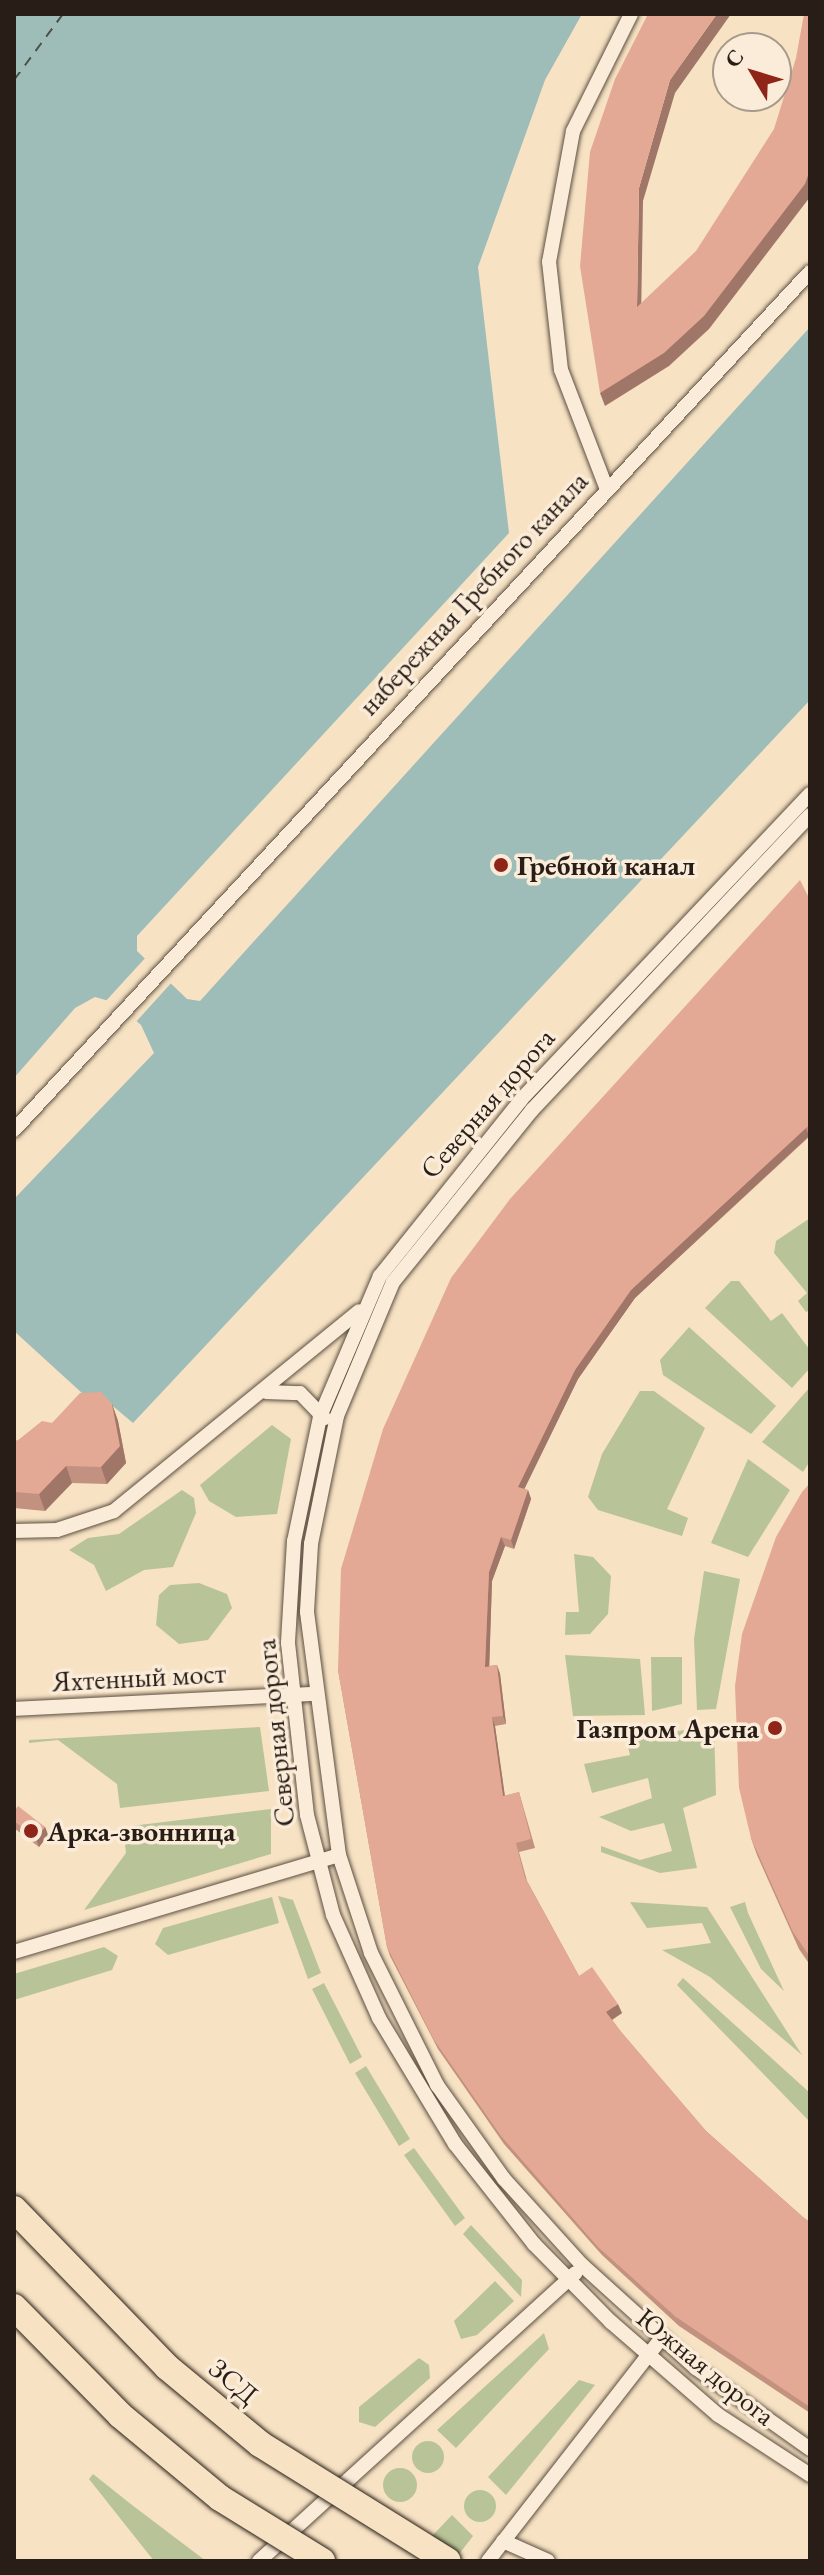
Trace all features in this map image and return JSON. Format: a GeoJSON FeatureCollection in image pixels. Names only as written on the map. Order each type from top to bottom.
{"type":"FeatureCollection","features":[{"type":"Feature","properties":{"kind":"highway","name":"ЗСД"},"geometry":{"type":"LineString","coordinates":[[14,2209],[167,2367],[260,2444],[448,2561]]}},
{"type":"Feature","properties":{"kind":"highway"},"geometry":{"type":"LineString","coordinates":[[14,2307],[120,2415],[208,2489],[322,2561]]}},
{"type":"Feature","properties":{"kind":"street"},"geometry":{"type":"LineString","coordinates":[[606,487],[561,370],[549,262],[573,131],[631,14]]}},
{"type":"Feature","properties":{"kind":"street","name":"набережная Гребного канала"},"geometry":{"type":"LineString","coordinates":[[14,1130],[606,487],[810,272]]}},
{"type":"Feature","properties":{"kind":"street","name":"Северная дорога"},"geometry":{"type":"LineString","coordinates":[[611,2322],[568,2280],[491,2191],[425,2095],[350,1964],[317,1860],[291,1695],[290,1579],[320,1417],[362,1308],[405,1239],[475,1152],[810,794]]}},
{"type":"Feature","properties":{"kind":"street","name":"Северная дорога"},"geometry":{"type":"LineString","coordinates":[[626,2307],[582,2265],[504,2179],[437,2085],[371,1953],[339,1855],[314,1694],[308,1580],[336,1422],[378,1310],[487,1162],[810,815]]}},
{"type":"Feature","properties":{"kind":"street"},"geometry":{"type":"LineString","coordinates":[[14,1531],[57,1530],[114,1511],[262,1393],[362,1308],[378,1310]]}},
{"type":"Feature","properties":{"kind":"street"},"geometry":{"type":"LineString","coordinates":[[262,1393],[300,1393],[320,1417],[336,1422]]}},
{"type":"Feature","properties":{"kind":"street","name":"Яхтенный мост"},"geometry":{"type":"LineString","coordinates":[[14,1709],[314,1694]]}},
{"type":"Feature","properties":{"kind":"street"},"geometry":{"type":"LineString","coordinates":[[14,1952],[339,1855]]}},
{"type":"Feature","properties":{"kind":"street"},"geometry":{"type":"LineString","coordinates":[[259,2561],[582,2265]]}},
{"type":"Feature","properties":{"kind":"street","name":"Южная дорога"},"geometry":{"type":"LineString","coordinates":[[626,2307],[661,2339],[810,2449]]}},
{"type":"Feature","properties":{"kind":"street","name":"Южная дорога"},"geometry":{"type":"LineString","coordinates":[[611,2322],[718,2415],[810,2475]]}},
{"type":"Feature","properties":{"kind":"street"},"geometry":{"type":"LineString","coordinates":[[488,2561],[661,2339]]}},
{"type":"Feature","properties":{"kind":"street"},"geometry":{"type":"LineString","coordinates":[[503,2541],[548,2561]]}},
{"type":"Feature","properties":{"kind":"green space"},"geometry":{"type":"Polygon","coordinates":[[[810,1218],[810,1310],[806,1312],[798,1301],[807,1293],[774,1253],[776,1241],[810,1218]]]}},
{"type":"Feature","properties":{"kind":"green space"},"geometry":{"type":"Polygon","coordinates":[[[731,1281],[739,1281],[771,1321],[782,1313],[810,1350],[810,1368],[792,1388],[705,1308],[731,1281]]]}},
{"type":"Feature","properties":{"kind":"green space"},"geometry":{"type":"Polygon","coordinates":[[[689,1327],[776,1406],[751,1434],[663,1375],[660,1360],[689,1327]]]}},
{"type":"Feature","properties":{"kind":"green space"},"geometry":{"type":"Polygon","coordinates":[[[810,1387],[810,1461],[803,1472],[762,1442],[810,1387]]]}},
{"type":"Feature","properties":{"kind":"green space"},"geometry":{"type":"Polygon","coordinates":[[[640,1391],[654,1391],[705,1428],[667,1509],[688,1518],[682,1536],[598,1510],[588,1497],[602,1454],[640,1391]]]}},
{"type":"Feature","properties":{"kind":"green space"},"geometry":{"type":"Polygon","coordinates":[[[272,1425],[291,1439],[277,1514],[236,1517],[209,1501],[200,1485],[272,1425]]]}},
{"type":"Feature","properties":{"kind":"green space"},"geometry":{"type":"Polygon","coordinates":[[[748,1459],[790,1490],[748,1557],[711,1543],[748,1459]]]}},
{"type":"Feature","properties":{"kind":"green space"},"geometry":{"type":"Polygon","coordinates":[[[182,1490],[194,1498],[196,1513],[173,1567],[144,1570],[106,1591],[94,1565],[69,1550],[88,1538],[119,1534],[182,1490]]]}},
{"type":"Feature","properties":{"kind":"green space"},"geometry":{"type":"Polygon","coordinates":[[[574,1554],[593,1557],[611,1576],[608,1614],[590,1634],[565,1635],[566,1612],[579,1612],[574,1554]]]}},
{"type":"Feature","properties":{"kind":"green space"},"geometry":{"type":"Polygon","coordinates":[[[704,1571],[740,1579],[716,1709],[697,1710],[694,1639],[704,1571]]]}},
{"type":"Feature","properties":{"kind":"green space"},"geometry":{"type":"Polygon","coordinates":[[[199,1583],[227,1594],[232,1608],[208,1640],[179,1644],[156,1625],[159,1595],[170,1585],[199,1583]]]}},
{"type":"Feature","properties":{"kind":"green space"},"geometry":{"type":"Polygon","coordinates":[[[565,1655],[640,1659],[645,1715],[573,1716],[565,1655]]]}},
{"type":"Feature","properties":{"kind":"green space"},"geometry":{"type":"Polygon","coordinates":[[[651,1657],[682,1657],[682,1704],[652,1711],[651,1657]]]}},
{"type":"Feature","properties":{"kind":"green space"},"geometry":{"type":"Polygon","coordinates":[[[714,1725],[716,1795],[683,1808],[697,1868],[660,1873],[601,1852],[601,1846],[640,1860],[672,1851],[664,1823],[631,1831],[599,1817],[652,1798],[648,1778],[592,1793],[584,1764],[630,1755],[626,1740],[714,1725]]]}},
{"type":"Feature","properties":{"kind":"green space"},"geometry":{"type":"Polygon","coordinates":[[[260,1727],[269,1791],[120,1808],[117,1784],[58,1740],[29,1743],[29,1740],[260,1727]]]}},
{"type":"Feature","properties":{"kind":"green space"},"geometry":{"type":"Polygon","coordinates":[[[271,1809],[271,1854],[84,1910],[126,1853],[123,1827],[271,1809]]]}},
{"type":"Feature","properties":{"kind":"green space"},"geometry":{"type":"Polygon","coordinates":[[[278,1896],[293,1900],[321,1973],[308,1979],[278,1896]]]}},
{"type":"Feature","properties":{"kind":"green space"},"geometry":{"type":"Polygon","coordinates":[[[272,1897],[279,1923],[168,1955],[155,1944],[163,1928],[272,1897]]]}},
{"type":"Feature","properties":{"kind":"green space"},"geometry":{"type":"Polygon","coordinates":[[[630,1902],[707,1907],[802,2055],[710,1977],[662,1950],[711,1943],[702,1923],[647,1928],[630,1902]]]}},
{"type":"Feature","properties":{"kind":"green space"},"geometry":{"type":"Polygon","coordinates":[[[745,1902],[784,1991],[761,1969],[730,1907],[745,1902]]]}},
{"type":"Feature","properties":{"kind":"green space"},"geometry":{"type":"Polygon","coordinates":[[[104,1947],[118,1956],[112,1970],[14,2000],[14,1974],[104,1947]]]}},
{"type":"Feature","properties":{"kind":"green space"},"geometry":{"type":"Polygon","coordinates":[[[683,1978],[810,2093],[810,2122],[677,1985],[683,1978]]]}},
{"type":"Feature","properties":{"kind":"green space"},"geometry":{"type":"Polygon","coordinates":[[[324,1983],[362,2057],[350,2064],[312,1989],[324,1983]]]}},
{"type":"Feature","properties":{"kind":"green space"},"geometry":{"type":"Polygon","coordinates":[[[366,2066],[410,2139],[399,2146],[355,2073],[366,2066]]]}},
{"type":"Feature","properties":{"kind":"green space"},"geometry":{"type":"Polygon","coordinates":[[[414,2148],[465,2218],[455,2226],[404,2155],[414,2148]]]}},
{"type":"Feature","properties":{"kind":"green space"},"geometry":{"type":"Polygon","coordinates":[[[471,2225],[522,2280],[521,2297],[463,2234],[471,2225]]]}},
{"type":"Feature","properties":{"kind":"green space"},"geometry":{"type":"Polygon","coordinates":[[[495,2281],[514,2301],[477,2335],[461,2339],[454,2321],[495,2281]]]}},
{"type":"Feature","properties":{"kind":"green space"},"geometry":{"type":"Polygon","coordinates":[[[544,2333],[549,2349],[456,2448],[437,2430],[544,2333]]]}},
{"type":"Feature","properties":{"kind":"green space"},"geometry":{"type":"Polygon","coordinates":[[[419,2358],[429,2365],[430,2378],[375,2427],[359,2422],[359,2407],[419,2358]]]}},
{"type":"Feature","properties":{"kind":"green space"},"geometry":{"type":"Polygon","coordinates":[[[579,2380],[595,2385],[506,2495],[488,2477],[579,2380]]]}},
{"type":"Feature","properties":{"kind":"green space"},"geometry":{"type":"Polygon","coordinates":[[[428,2441],[439,2446],[444,2457],[439,2468],[428,2473],[417,2468],[412,2457],[417,2446],[428,2441]]]}},
{"type":"Feature","properties":{"kind":"green space"},"geometry":{"type":"Polygon","coordinates":[[[400,2468],[412,2473],[417,2485],[412,2497],[400,2502],[388,2497],[383,2485],[388,2473],[400,2468]]]}},
{"type":"Feature","properties":{"kind":"green space"},"geometry":{"type":"Polygon","coordinates":[[[93,2474],[206,2561],[154,2561],[89,2479],[93,2474]]]}},
{"type":"Feature","properties":{"kind":"green space"},"geometry":{"type":"Polygon","coordinates":[[[480,2490],[491,2495],[496,2506],[491,2517],[480,2522],[469,2517],[464,2506],[469,2495],[480,2490]]]}},
{"type":"Feature","properties":{"kind":"green space"},"geometry":{"type":"Polygon","coordinates":[[[452,2515],[473,2536],[456,2558],[432,2536],[452,2515]]]}},
{"type":"Feature","properties":{"kind":"water"},"geometry":{"type":"Polygon","coordinates":[[[14,14],[582,14],[545,80],[478,267],[509,533],[137,936],[137,951],[187,999],[200,1001],[810,327],[810,700],[133,1423],[114,1407],[94,1404],[14,1331],[14,1199],[154,1053],[141,1025],[116,1003],[95,997],[75,1008],[14,1078],[14,14]]]}},
{"type":"Feature","properties":{"kind":"pier"},"geometry":{"type":"Polygon","coordinates":[[[147,956],[173,981],[134,1024],[104,1003],[147,956]]]}},
{"type":"Feature","properties":{"kind":"building"},"geometry":{"type":"Polygon","coordinates":[[[648,14],[717,14],[670,80],[639,188],[637,307],[696,251],[774,129],[779,112],[792,112],[792,71],[804,14],[810,14],[810,170],[805,184],[704,316],[664,353],[600,393],[580,266],[590,152],[615,79],[648,14]]]}},
{"type":"Feature","properties":{"kind":"building"},"geometry":{"type":"Polygon","coordinates":[[[800,880],[810,900],[810,1125],[631,1290],[575,1370],[518,1487],[528,1490],[511,1540],[501,1537],[489,1572],[485,1667],[497,1665],[503,1716],[492,1717],[503,1796],[519,1792],[531,1839],[516,1843],[525,1878],[579,1976],[592,1967],[618,2004],[606,2012],[622,2033],[706,2131],[810,2222],[810,2407],[676,2317],[598,2247],[501,2136],[434,2040],[387,1947],[338,1670],[341,1569],[383,1429],[451,1278],[510,1199],[800,880]]]}},
{"type":"Feature","properties":{"kind":"building"},"geometry":{"type":"Polygon","coordinates":[[[101,1392],[112,1404],[120,1446],[101,1467],[66,1466],[39,1494],[14,1492],[14,1438],[17,1441],[42,1421],[52,1423],[80,1393],[101,1392]]]}},
{"type":"Feature","properties":{"kind":"building","name":"Газпром Арена"},"geometry":{"type":"Polygon","coordinates":[[[810,1483],[810,1957],[793,1932],[751,1838],[739,1788],[735,1686],[742,1634],[776,1537],[810,1483]]]}},
{"type":"Feature","properties":{"kind":"building"},"geometry":{"type":"Polygon","coordinates":[[[18,1806],[45,1827],[36,1838],[14,1821],[14,1811],[18,1806]]]}},
{"type":"Feature","properties":{"kind":"ferry route"},"geometry":{"type":"LineString","coordinates":[[14,80],[63,14]]}},
{"type":"Feature","properties":{"kind":"place","name":"Гребной канал"},"geometry":{"type":"Point","coordinates":[501,865]}},
{"type":"Feature","properties":{"kind":"place","name":"Газпром Арена"},"geometry":{"type":"Point","coordinates":[775,1728]}},
{"type":"Feature","properties":{"kind":"place","name":"Арка-звонница"},"geometry":{"type":"Point","coordinates":[31,1831]}}]}
